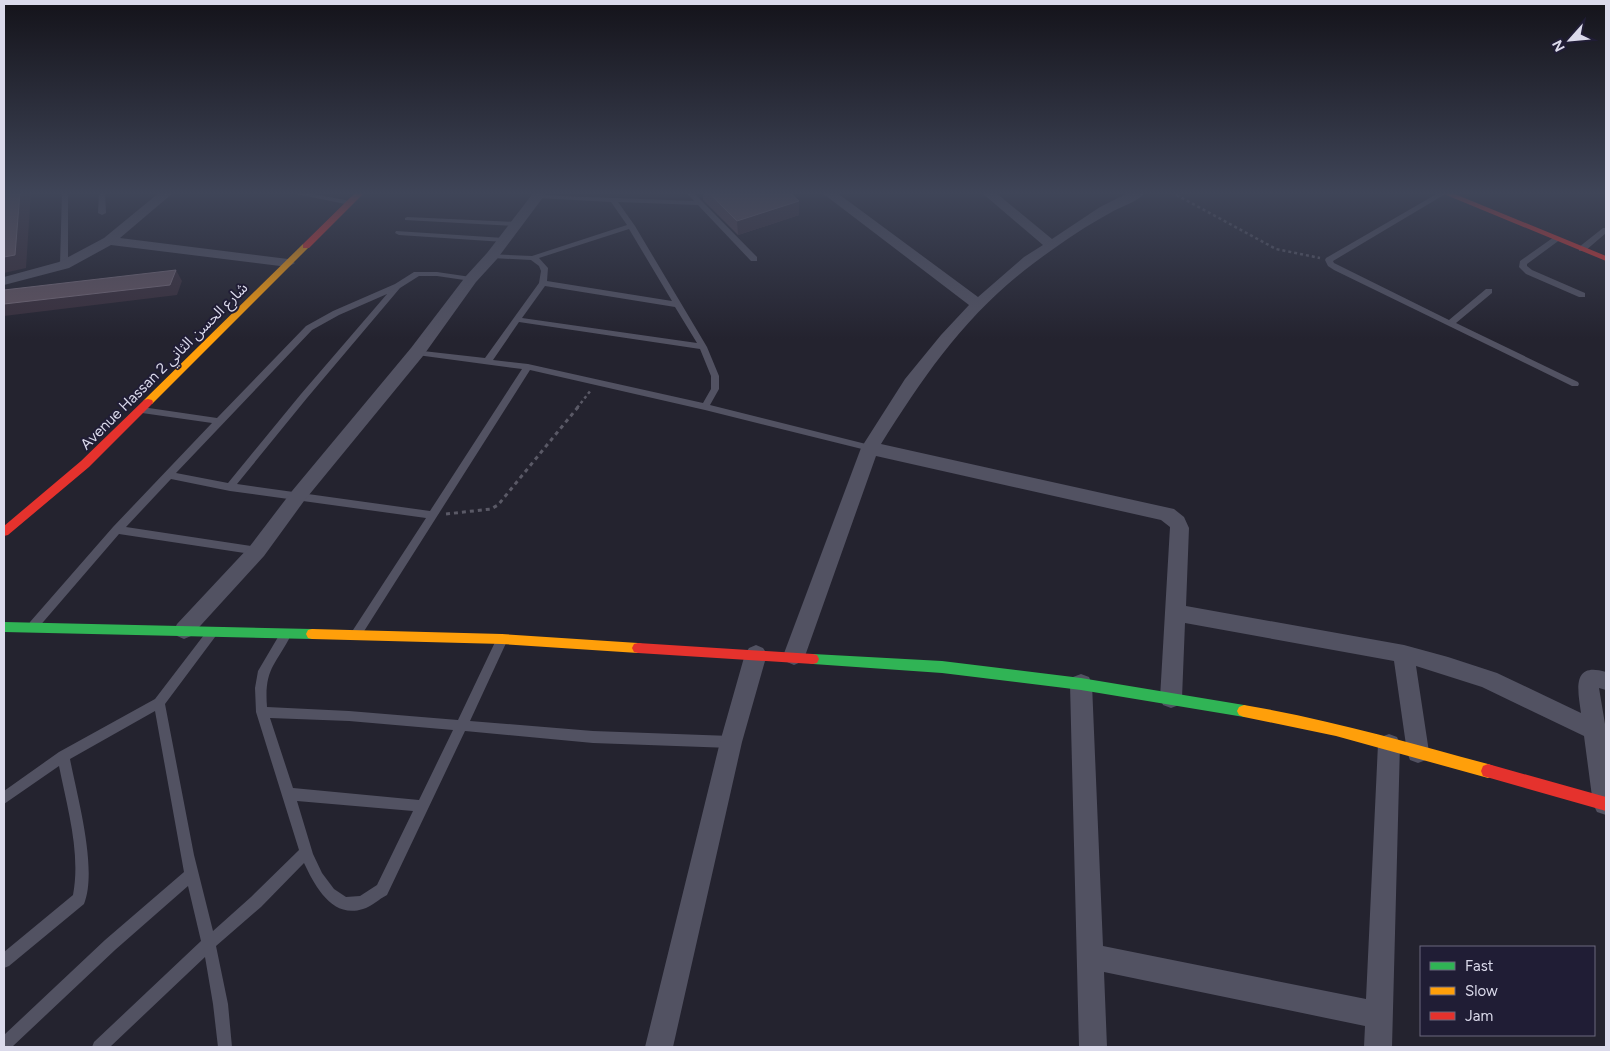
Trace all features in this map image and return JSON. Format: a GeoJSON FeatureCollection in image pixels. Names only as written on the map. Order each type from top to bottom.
{"type":"FeatureCollection","features":[{"type":"Feature","properties":{"kind":"street"},"geometry":{"type":"LineString","coordinates":[[4,281],[64,265],[109,241]]}},
{"type":"Feature","properties":{"kind":"street"},"geometry":{"type":"LineString","coordinates":[[109,241],[288,263]]}},
{"type":"Feature","properties":{"kind":"street","name":"Avenue Hassan 2 شارع الحسن الثاني"},"geometry":{"type":"LineString","coordinates":[[72,476],[142,410],[311,241]]}},
{"type":"Feature","properties":{"kind":"street"},"geometry":{"type":"LineString","coordinates":[[184,630],[257,551],[298,496],[417,352],[471,279],[503,241]]}},
{"type":"Feature","properties":{"kind":"street"},"geometry":{"type":"LineString","coordinates":[[893,241],[978,304]]}},
{"type":"Feature","properties":{"kind":"street"},"geometry":{"type":"LineString","coordinates":[[1046,241],[1050,244]]}},
{"type":"Feature","properties":{"kind":"street"},"geometry":{"type":"LineString","coordinates":[[794,656],[870,448],[911,383],[946,338],[978,304],[1029,260],[1055,241]]}},
{"type":"Feature","properties":{"kind":"street"},"geometry":{"type":"LineString","coordinates":[[1562,241],[1606,259]]}},
{"type":"Feature","properties":{"kind":"street"},"geometry":{"type":"LineString","coordinates":[[870,448],[1167,514],[1177,522],[1180,528],[1171,698]]}},
{"type":"Feature","properties":{"kind":"street"},"geometry":{"type":"LineString","coordinates":[[4,532],[72,476]]}},
{"type":"Feature","properties":{"kind":"street"},"geometry":{"type":"LineString","coordinates":[[4,545],[72,476]]}},
{"type":"Feature","properties":{"kind":"street"},"geometry":{"type":"LineString","coordinates":[[1177,613],[1404,654],[1448,666],[1489,680],[1599,737]]}},
{"type":"Feature","properties":{"kind":"street"},"geometry":{"type":"LineString","coordinates":[[4,627],[287,632],[355,636],[502,639],[794,656],[942,667],[1080,684],[1270,715],[1389,744],[1606,804],[1599,737],[1588,684],[1596,678],[1606,680]]}},
{"type":"Feature","properties":{"kind":"street"},"geometry":{"type":"LineString","coordinates":[[659,1047],[731,742],[756,654]]}},
{"type":"Feature","properties":{"kind":"street"},"geometry":{"type":"LineString","coordinates":[[1404,654],[1418,752]]}},
{"type":"Feature","properties":{"kind":"street"},"geometry":{"type":"LineString","coordinates":[[1080,684],[1092,1047]]}},
{"type":"Feature","properties":{"kind":"street"},"geometry":{"type":"LineString","coordinates":[[1378,1047],[1389,744]]}},
{"type":"Feature","properties":{"kind":"street"},"geometry":{"type":"LineString","coordinates":[[1089,956],[1379,1015]]}},
{"type":"Feature","properties":{"kind":"lane"},"geometry":{"type":"LineString","coordinates":[[64,241],[64,265]]}},
{"type":"Feature","properties":{"kind":"lane"},"geometry":{"type":"LineString","coordinates":[[533,258],[585,241]]}},
{"type":"Feature","properties":{"kind":"lane"},"geometry":{"type":"LineString","coordinates":[[640,241],[703,347],[715,376],[715,389],[704,407]]}},
{"type":"Feature","properties":{"kind":"lane"},"geometry":{"type":"LineString","coordinates":[[737,241],[754,259]]}},
{"type":"Feature","properties":{"kind":"lane"},"geometry":{"type":"LineString","coordinates":[[1362,241],[1329,260],[1331,264],[1575,384]]}},
{"type":"Feature","properties":{"kind":"lane"},"geometry":{"type":"LineString","coordinates":[[1554,241],[1523,263],[1523,267],[1582,295]]}},
{"type":"Feature","properties":{"kind":"lane"},"geometry":{"type":"LineString","coordinates":[[1582,250],[1593,241]]}},
{"type":"Feature","properties":{"kind":"lane"},"geometry":{"type":"LineString","coordinates":[[488,360],[519,320],[543,283],[546,273],[540,261],[533,258],[492,256]]}},
{"type":"Feature","properties":{"kind":"lane"},"geometry":{"type":"LineString","coordinates":[[32,628],[117,530],[219,421],[310,328],[336,313],[398,286],[413,275],[424,273],[471,279]]}},
{"type":"Feature","properties":{"kind":"lane"},"geometry":{"type":"LineString","coordinates":[[543,283],[679,305]]}},
{"type":"Feature","properties":{"kind":"lane"},"geometry":{"type":"LineString","coordinates":[[230,486],[398,286]]}},
{"type":"Feature","properties":{"kind":"lane"},"geometry":{"type":"LineString","coordinates":[[1450,324],[1489,290]]}},
{"type":"Feature","properties":{"kind":"lane"},"geometry":{"type":"LineString","coordinates":[[519,320],[703,347]]}},
{"type":"Feature","properties":{"kind":"lane"},"geometry":{"type":"LineString","coordinates":[[417,352],[488,360],[528,367],[596,384],[704,407],[870,448]]}},
{"type":"Feature","properties":{"kind":"lane"},"geometry":{"type":"LineString","coordinates":[[355,636],[528,367]]}},
{"type":"Feature","properties":{"kind":"lane"},"geometry":{"type":"LineString","coordinates":[[142,410],[219,421]]}},
{"type":"Feature","properties":{"kind":"lane"},"geometry":{"type":"LineString","coordinates":[[170,475],[230,486],[432,515]]}},
{"type":"Feature","properties":{"kind":"lane"},"geometry":{"type":"LineString","coordinates":[[117,530],[257,551]]}},
{"type":"Feature","properties":{"kind":"lane"},"geometry":{"type":"LineString","coordinates":[[5,795],[100,733],[160,704],[212,632]]}},
{"type":"Feature","properties":{"kind":"lane"},"geometry":{"type":"LineString","coordinates":[[287,632],[261,677],[262,712],[305,853],[324,890],[339,902],[354,905],[372,900],[382,890],[463,726],[502,639]]}},
{"type":"Feature","properties":{"kind":"lane"},"geometry":{"type":"LineString","coordinates":[[160,704],[192,874],[209,943],[224,1024],[225,1047]]}},
{"type":"Feature","properties":{"kind":"lane"},"geometry":{"type":"LineString","coordinates":[[262,712],[349,716],[593,737],[731,742]]}},
{"type":"Feature","properties":{"kind":"lane"},"geometry":{"type":"LineString","coordinates":[[4,961],[79,898],[82,889],[82,866],[63,756]]}},
{"type":"Feature","properties":{"kind":"lane"},"geometry":{"type":"LineString","coordinates":[[288,794],[422,806]]}},
{"type":"Feature","properties":{"kind":"lane"},"geometry":{"type":"LineString","coordinates":[[99,1047],[209,943],[256,902],[305,853]]}},
{"type":"Feature","properties":{"kind":"lane"},"geometry":{"type":"LineString","coordinates":[[4,1045],[110,945],[192,874]]}},
{"type":"Feature","properties":{"kind":"path"},"geometry":{"type":"LineString","coordinates":[[1263,241],[1276,248],[1329,260]]}},
{"type":"Feature","properties":{"kind":"path"},"geometry":{"type":"LineString","coordinates":[[432,515],[483,510],[498,505],[596,384]]}},
{"type":"Feature","properties":{"kind":"building"},"geometry":{"type":"Polygon","coordinates":[[[4,241],[16,241],[15,255],[4,257],[4,241]]]}},
{"type":"Feature","properties":{"kind":"building"},"geometry":{"type":"Polygon","coordinates":[[[176,270],[170,285],[4,304],[4,290],[176,270]]]}},
{"type":"Feature","properties":{"kind":"traffic: fast"},"geometry":{"type":"LineString","coordinates":[[4,627],[312,634]]}},
{"type":"Feature","properties":{"kind":"traffic: fast"},"geometry":{"type":"LineString","coordinates":[[813,659],[942,667],[1081,684],[1244,711]]}},
{"type":"Feature","properties":{"kind":"traffic: slow"},"geometry":{"type":"LineString","coordinates":[[148,402],[306,246]]}},
{"type":"Feature","properties":{"kind":"traffic: slow"},"geometry":{"type":"LineString","coordinates":[[312,634],[502,639],[638,648]]}},
{"type":"Feature","properties":{"kind":"traffic: slow"},"geometry":{"type":"LineString","coordinates":[[1244,711],[1336,730],[1488,771]]}},
{"type":"Feature","properties":{"kind":"traffic: jam"},"geometry":{"type":"LineString","coordinates":[[306,246],[311,241]]}},
{"type":"Feature","properties":{"kind":"traffic: jam"},"geometry":{"type":"LineString","coordinates":[[1562,241],[1606,259]]}},
{"type":"Feature","properties":{"kind":"traffic: jam"},"geometry":{"type":"LineString","coordinates":[[4,532],[85,464],[148,402]]}},
{"type":"Feature","properties":{"kind":"traffic: jam"},"geometry":{"type":"LineString","coordinates":[[638,648],[813,659]]}},
{"type":"Feature","properties":{"kind":"traffic: jam"},"geometry":{"type":"LineString","coordinates":[[1488,771],[1606,804]]}}]}
